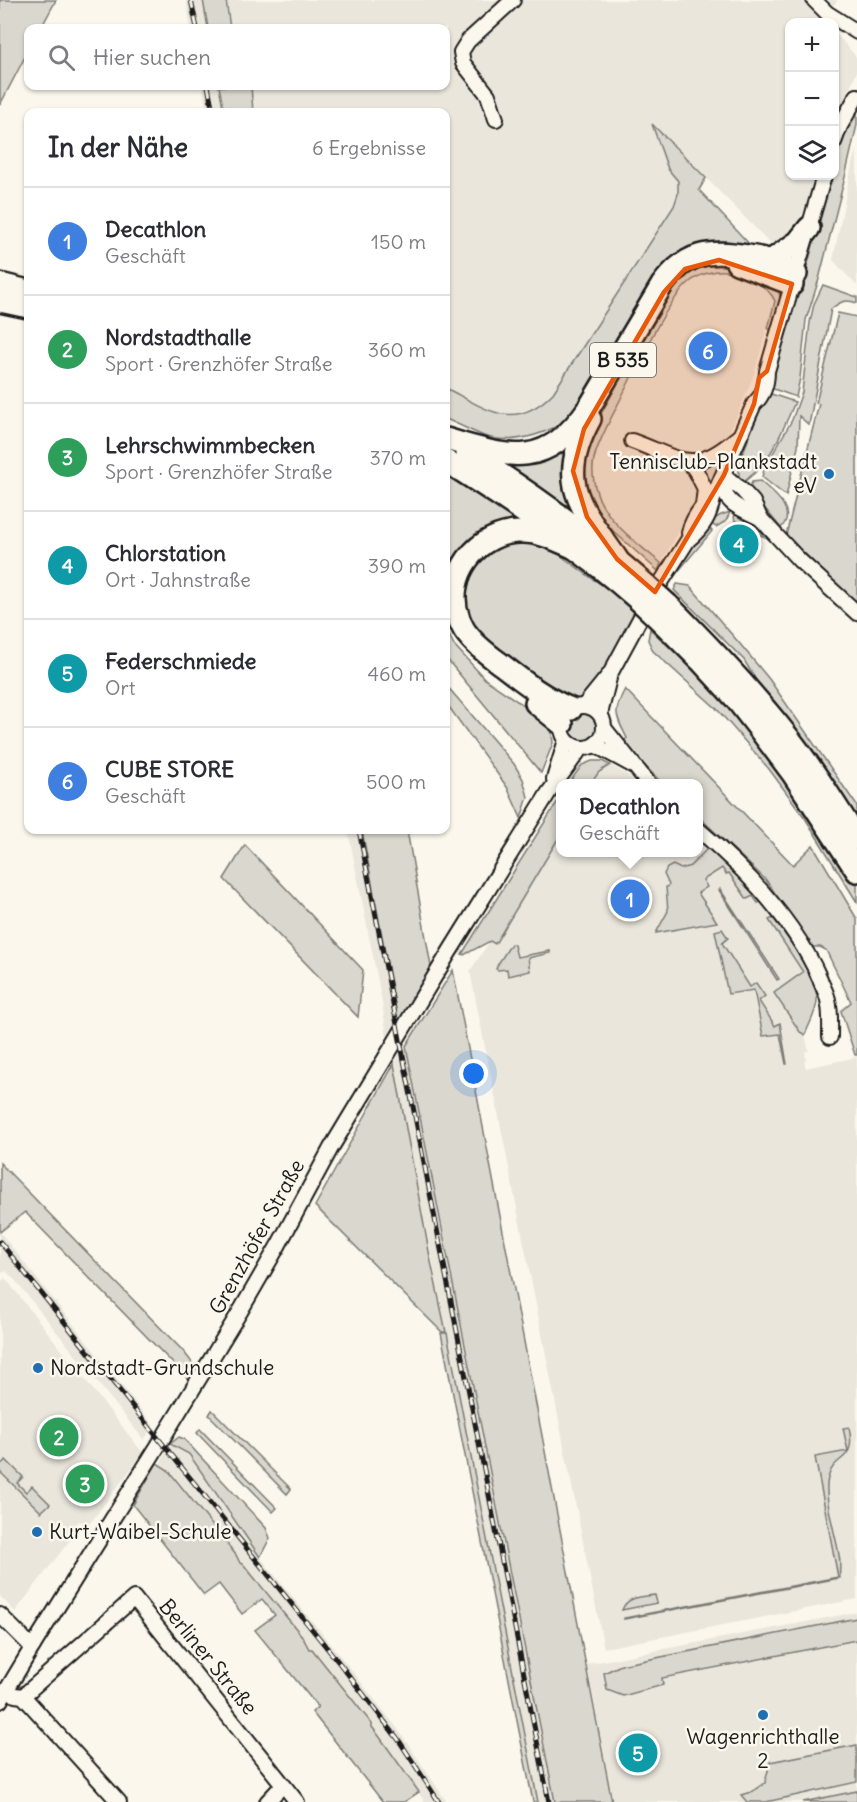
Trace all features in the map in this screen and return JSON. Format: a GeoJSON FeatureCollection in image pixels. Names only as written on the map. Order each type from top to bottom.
{"type":"FeatureCollection","features":[{"type":"Feature","properties":{"kind":"highway"},"geometry":{"type":"LineString","coordinates":[[772,260],[798,242],[809,228]]}},
{"type":"Feature","properties":{"kind":"highway","name":"B 535"},"geometry":{"type":"LineString","coordinates":[[450,441],[497,454],[516,455],[537,452],[556,443],[573,429],[590,406],[662,285],[677,267],[697,256],[712,252],[728,252],[772,260],[784,265],[794,279]]}},
{"type":"Feature","properties":{"kind":"highway","name":"B 535"},"geometry":{"type":"LineString","coordinates":[[794,279],[739,263],[719,260],[685,269],[674,279],[664,292],[588,422],[575,455],[574,481],[579,503],[587,517],[643,593],[663,612],[712,649],[788,738],[817,777],[857,839]]}},
{"type":"Feature","properties":{"kind":"highway"},"geometry":{"type":"LineString","coordinates":[[0,285],[24,290]]}},
{"type":"Feature","properties":{"kind":"highway"},"geometry":{"type":"LineString","coordinates":[[0,301],[24,307]]}},
{"type":"Feature","properties":{"kind":"highway","name":"B 535"},"geometry":{"type":"LineString","coordinates":[[450,443],[544,503],[617,559]]}},
{"type":"Feature","properties":{"kind":"highway","name":"B 535"},"geometry":{"type":"LineString","coordinates":[[450,464],[643,593]]}},
{"type":"Feature","properties":{"kind":"highway","name":"B 535"},"geometry":{"type":"LineString","coordinates":[[571,720],[558,704],[483,650],[467,635],[455,605],[455,590],[458,575],[466,559],[480,545],[494,537],[510,532],[524,532],[552,538],[575,548]]}},
{"type":"Feature","properties":{"kind":"highway","name":"B 535"},"geometry":{"type":"LineString","coordinates":[[663,612],[707,668],[736,699],[794,774],[857,871]]}},
{"type":"Feature","properties":{"kind":"highway"},"geometry":{"type":"LineString","coordinates":[[450,629],[456,640],[475,661],[528,697],[571,720]]}},
{"type":"Feature","properties":{"kind":"street"},"geometry":{"type":"LineString","coordinates":[[496,119],[488,95],[463,63],[461,52],[468,40],[513,0]]}},
{"type":"Feature","properties":{"kind":"street"},"geometry":{"type":"LineString","coordinates":[[814,0],[833,18]]}},
{"type":"Feature","properties":{"kind":"street"},"geometry":{"type":"LineString","coordinates":[[839,20],[857,21]]}},
{"type":"Feature","properties":{"kind":"street"},"geometry":{"type":"LineString","coordinates":[[839,22],[857,32]]}},
{"type":"Feature","properties":{"kind":"street"},"geometry":{"type":"LineString","coordinates":[[839,129],[857,96]]}},
{"type":"Feature","properties":{"kind":"street","name":"Grenzhöfer Straße"},"geometry":{"type":"LineString","coordinates":[[549,792],[571,720],[610,674],[647,606],[688,540],[697,533],[754,404],[761,398],[823,180]]}},
{"type":"Feature","properties":{"kind":"street"},"geometry":{"type":"LineString","coordinates":[[632,441],[688,461],[709,459],[742,434]]}},
{"type":"Feature","properties":{"kind":"street"},"geometry":{"type":"LineString","coordinates":[[688,461],[705,489],[707,508],[734,505]]}},
{"type":"Feature","properties":{"kind":"street"},"geometry":{"type":"LineString","coordinates":[[723,478],[726,497],[734,505],[760,518]]}},
{"type":"Feature","properties":{"kind":"street"},"geometry":{"type":"LineString","coordinates":[[723,478],[743,491],[753,502],[760,518],[820,580],[857,613]]}},
{"type":"Feature","properties":{"kind":"street","name":"Grenzhöfer Straße"},"geometry":{"type":"LineString","coordinates":[[560,779],[588,746],[603,735],[604,722],[600,714],[610,674]]}},
{"type":"Feature","properties":{"kind":"street"},"geometry":{"type":"LineString","coordinates":[[600,714],[590,707],[571,720],[575,747],[588,746],[636,768]]}},
{"type":"Feature","properties":{"kind":"street"},"geometry":{"type":"LineString","coordinates":[[604,728],[646,779]]}},
{"type":"Feature","properties":{"kind":"street","name":"Grenzhöfer Straße"},"geometry":{"type":"LineString","coordinates":[[3,1696],[241,1310],[331,1148],[556,784]]}},
{"type":"Feature","properties":{"kind":"street"},"geometry":{"type":"LineString","coordinates":[[703,833],[734,860],[755,883],[777,909],[812,961],[828,999],[830,1037]]}},
{"type":"Feature","properties":{"kind":"street","name":"Berliner Straße"},"geometry":{"type":"LineString","coordinates":[[23,1696],[134,1598],[297,1802]]}},
{"type":"Feature","properties":{"kind":"street"},"geometry":{"type":"LineString","coordinates":[[0,1615],[33,1646]]}},
{"type":"Feature","properties":{"kind":"street"},"geometry":{"type":"LineString","coordinates":[[3,1696],[23,1696],[119,1802]]}},
{"type":"Feature","properties":{"kind":"street"},"geometry":{"type":"LineString","coordinates":[[267,1802],[283,1785]]}},
{"type":"Feature","properties":{"kind":"highlighted area"},"geometry":{"type":"Polygon","coordinates":[[[719,260],[792,284],[767,371],[759,378],[754,404],[724,475],[655,592],[617,559],[587,517],[573,471],[584,429],[664,292],[685,269],[719,260]]]}},
{"type":"Feature","properties":{"kind":"shaded area"},"geometry":{"type":"Polygon","coordinates":[[[0,0],[56,0],[43,24],[24,24],[24,59],[0,105],[0,0]]]}},
{"type":"Feature","properties":{"kind":"shaded area"},"geometry":{"type":"Polygon","coordinates":[[[186,0],[203,0],[207,24],[190,24],[186,0]]]}},
{"type":"Feature","properties":{"kind":"shaded area"},"geometry":{"type":"Polygon","coordinates":[[[203,0],[226,0],[229,24],[207,24],[203,0]]]}},
{"type":"Feature","properties":{"kind":"shaded area"},"geometry":{"type":"Polygon","coordinates":[[[226,0],[838,0],[824,18],[785,18],[785,180],[816,180],[809,201],[788,241],[774,247],[654,125],[668,169],[678,181],[678,194],[674,207],[553,393],[541,405],[520,413],[503,415],[488,410],[450,390],[450,108],[253,108],[251,90],[450,90],[450,24],[229,24],[226,0]]]}},
{"type":"Feature","properties":{"kind":"shaded area"},"geometry":{"type":"Polygon","coordinates":[[[839,37],[857,58],[857,71],[839,114],[839,37]]]}},
{"type":"Feature","properties":{"kind":"shaded area"},"geometry":{"type":"Polygon","coordinates":[[[203,90],[220,90],[223,108],[206,108],[203,90]]]}},
{"type":"Feature","properties":{"kind":"shaded area"},"geometry":{"type":"Polygon","coordinates":[[[220,90],[251,90],[253,108],[223,108],[220,90]]]}},
{"type":"Feature","properties":{"kind":"shaded area"},"geometry":{"type":"Polygon","coordinates":[[[857,109],[857,125],[845,177],[806,320],[796,397],[768,387],[804,278],[831,180],[839,180],[839,150],[857,109]]]}},
{"type":"Feature","properties":{"kind":"shaded area"},"geometry":{"type":"Polygon","coordinates":[[[652,124],[706,178],[699,190],[752,247],[691,249],[569,420],[539,434],[506,440],[484,436],[450,421],[450,390],[487,409],[513,415],[539,405],[553,393],[674,206],[678,194],[678,181],[668,169],[652,124]]]}},
{"type":"Feature","properties":{"kind":"shaded area"},"geometry":{"type":"Polygon","coordinates":[[[857,149],[857,286],[833,260],[857,149]]]}},
{"type":"Feature","properties":{"kind":"shaded area"},"geometry":{"type":"Polygon","coordinates":[[[728,265],[779,290],[780,300],[771,331],[768,328],[775,301],[769,292],[758,283],[726,271],[703,274],[691,281],[673,302],[654,333],[605,430],[594,457],[594,478],[601,503],[624,532],[661,563],[658,571],[613,531],[593,507],[587,496],[583,466],[595,425],[648,329],[674,289],[689,274],[698,269],[728,265]]]}},
{"type":"Feature","properties":{"kind":"shaded area"},"geometry":{"type":"Polygon","coordinates":[[[726,271],[749,279],[770,291],[775,301],[754,374],[736,418],[697,499],[661,563],[636,543],[602,506],[593,473],[595,454],[640,360],[678,294],[692,280],[708,273],[726,271]]]}},
{"type":"Feature","properties":{"kind":"shaded area"},"geometry":{"type":"Polygon","coordinates":[[[823,285],[857,297],[857,303],[843,302],[831,309],[809,425],[799,416],[798,447],[786,496],[762,477],[764,469],[792,420],[802,392],[810,322],[814,304],[823,285]]]}},
{"type":"Feature","properties":{"kind":"shaded area","name":"Tennisclub-Plankstadt eV"},"geometry":{"type":"Polygon","coordinates":[[[838,313],[857,317],[857,605],[786,535],[819,404],[816,403],[838,313]]]}},
{"type":"Feature","properties":{"kind":"shaded area"},"geometry":{"type":"Polygon","coordinates":[[[768,393],[795,402],[769,455],[744,483],[739,477],[739,463],[768,393]]]}},
{"type":"Feature","properties":{"kind":"shaded area"},"geometry":{"type":"Polygon","coordinates":[[[574,434],[578,515],[501,461],[574,434]]]}},
{"type":"Feature","properties":{"kind":"shaded area"},"geometry":{"type":"Polygon","coordinates":[[[720,457],[721,460],[710,485],[695,465],[720,457]]]}},
{"type":"Feature","properties":{"kind":"shaded area"},"geometry":{"type":"Polygon","coordinates":[[[450,471],[494,498],[535,527],[534,529],[505,530],[487,536],[472,548],[457,572],[453,605],[456,619],[462,632],[480,653],[503,672],[561,711],[559,714],[480,657],[467,644],[452,617],[450,471]]]}},
{"type":"Feature","properties":{"kind":"shaded area"},"geometry":{"type":"Polygon","coordinates":[[[760,481],[785,508],[787,515],[781,528],[749,489],[752,482],[760,481]]]}},
{"type":"Feature","properties":{"kind":"shaded area"},"geometry":{"type":"Polygon","coordinates":[[[730,512],[726,521],[716,527],[709,522],[721,515],[730,512]]]}},
{"type":"Feature","properties":{"kind":"shaded area"},"geometry":{"type":"Polygon","coordinates":[[[736,514],[750,520],[771,537],[763,536],[735,521],[736,514]]]}},
{"type":"Feature","properties":{"kind":"shaded area"},"geometry":{"type":"Polygon","coordinates":[[[706,527],[712,531],[671,580],[670,579],[706,527]]]}},
{"type":"Feature","properties":{"kind":"shaded area"},"geometry":{"type":"Polygon","coordinates":[[[521,540],[549,547],[594,580],[637,606],[637,612],[601,677],[582,699],[566,701],[474,631],[463,603],[470,566],[495,546],[521,540]]]}},
{"type":"Feature","properties":{"kind":"shaded area"},"geometry":{"type":"Polygon","coordinates":[[[677,584],[690,586],[769,679],[857,806],[857,819],[800,737],[757,682],[744,660],[674,590],[677,584]]]}},
{"type":"Feature","properties":{"kind":"shaded area"},"geometry":{"type":"Polygon","coordinates":[[[650,629],[736,712],[857,880],[857,902],[805,818],[769,769],[716,708],[653,651],[648,640],[650,629]]]}},
{"type":"Feature","properties":{"kind":"shaded area"},"geometry":{"type":"Polygon","coordinates":[[[450,637],[454,645],[485,679],[544,716],[551,728],[553,743],[541,773],[450,663],[450,637]]]}},
{"type":"Feature","properties":{"kind":"shaded area"},"geometry":{"type":"Polygon","coordinates":[[[625,689],[793,865],[813,845],[857,919],[857,1055],[855,1055],[841,1011],[851,1002],[826,950],[812,947],[766,880],[703,821],[703,779],[658,779],[622,743],[627,738],[617,714],[625,689]]]}},
{"type":"Feature","properties":{"kind":"shaded area"},"geometry":{"type":"Polygon","coordinates":[[[450,690],[514,764],[523,779],[528,797],[521,818],[507,787],[450,709],[450,690]]]}},
{"type":"Feature","properties":{"kind":"shaded area"},"geometry":{"type":"Polygon","coordinates":[[[584,712],[590,713],[598,721],[598,733],[590,741],[584,742],[578,741],[570,733],[569,727],[570,721],[578,713],[584,712]]]}},
{"type":"Feature","properties":{"kind":"shaded area"},"geometry":{"type":"Polygon","coordinates":[[[592,761],[602,761],[610,765],[599,772],[594,779],[572,779],[582,765],[592,761]]]}},
{"type":"Feature","properties":{"kind":"shaded area"},"geometry":{"type":"Polygon","coordinates":[[[610,765],[632,779],[595,779],[599,772],[610,765]]]}},
{"type":"Feature","properties":{"kind":"shaded area"},"geometry":{"type":"Polygon","coordinates":[[[556,804],[556,842],[495,944],[490,941],[462,954],[556,804]]]}},
{"type":"Feature","properties":{"kind":"shaded area"},"geometry":{"type":"Polygon","coordinates":[[[349,834],[363,834],[392,984],[399,1027],[388,1045],[382,1002],[349,834]]]}},
{"type":"Feature","properties":{"kind":"shaded area"},"geometry":{"type":"Polygon","coordinates":[[[363,834],[408,834],[432,972],[399,1027],[363,834]]]}},
{"type":"Feature","properties":{"kind":"shaded area"},"geometry":{"type":"Polygon","coordinates":[[[556,842],[556,857],[703,857],[703,844],[761,902],[780,927],[815,984],[816,1006],[805,1035],[809,1051],[805,1051],[806,1068],[857,1057],[857,1599],[604,1648],[470,971],[490,941],[495,944],[556,842]]]}},
{"type":"Feature","properties":{"kind":"shaded area"},"geometry":{"type":"Polygon","coordinates":[[[245,845],[363,970],[358,1017],[224,879],[245,845]]]}},
{"type":"Feature","properties":{"kind":"shaded area"},"geometry":{"type":"Polygon","coordinates":[[[708,848],[761,902],[758,903],[753,896],[747,899],[729,873],[726,874],[722,868],[703,880],[707,887],[698,893],[717,922],[656,933],[668,911],[666,887],[669,885],[664,874],[667,868],[673,865],[681,869],[690,866],[699,857],[703,857],[703,853],[708,848]]]}},
{"type":"Feature","properties":{"kind":"shaded area"},"geometry":{"type":"Polygon","coordinates":[[[720,889],[779,979],[777,980],[720,889]]]}},
{"type":"Feature","properties":{"kind":"shaded area"},"geometry":{"type":"Polygon","coordinates":[[[773,918],[807,969],[816,991],[816,1009],[805,1035],[800,1032],[774,993],[803,972],[769,920],[773,918]]]}},
{"type":"Feature","properties":{"kind":"shaded area"},"geometry":{"type":"Polygon","coordinates":[[[722,929],[728,938],[722,943],[750,987],[756,983],[765,996],[759,1001],[775,1026],[780,1023],[787,1064],[780,1034],[763,1036],[754,990],[728,994],[715,931],[722,929]]]}},
{"type":"Feature","properties":{"kind":"shaded area"},"geometry":{"type":"Polygon","coordinates":[[[511,944],[514,945],[517,957],[550,951],[550,953],[528,958],[530,971],[508,976],[507,969],[496,969],[511,944]]]}},
{"type":"Feature","properties":{"kind":"shaded area"},"geometry":{"type":"Polygon","coordinates":[[[453,970],[612,1802],[555,1802],[406,1046],[453,970]]]}},
{"type":"Feature","properties":{"kind":"shaded area"},"geometry":{"type":"Polygon","coordinates":[[[405,1046],[555,1802],[538,1802],[394,1064],[405,1046]]]}},
{"type":"Feature","properties":{"kind":"shaded area"},"geometry":{"type":"Polygon","coordinates":[[[394,1064],[446,1332],[442,1332],[315,1206],[394,1064]]]}},
{"type":"Feature","properties":{"kind":"shaded area"},"geometry":{"type":"Polygon","coordinates":[[[0,1163],[183,1351],[192,1362],[194,1369],[191,1382],[25,1212],[0,1232],[0,1163]]]}},
{"type":"Feature","properties":{"kind":"shaded area"},"geometry":{"type":"Polygon","coordinates":[[[0,1232],[153,1425],[144,1440],[14,1279],[6,1271],[3,1273],[0,1270],[0,1232]]]}},
{"type":"Feature","properties":{"kind":"shaded area","name":"Nordstadt-Grundschule"},"geometry":{"type":"Polygon","coordinates":[[[5,1278],[143,1453],[91,1522],[86,1524],[79,1521],[74,1527],[73,1536],[15,1612],[0,1596],[0,1283],[5,1278]]]}},
{"type":"Feature","properties":{"kind":"shaded area"},"geometry":{"type":"Polygon","coordinates":[[[441,1333],[447,1333],[538,1802],[533,1802],[441,1333]]]}},
{"type":"Feature","properties":{"kind":"shaded area"},"geometry":{"type":"Polygon","coordinates":[[[212,1410],[291,1489],[287,1494],[209,1415],[212,1410]]]}},
{"type":"Feature","properties":{"kind":"shaded area"},"geometry":{"type":"Polygon","coordinates":[[[849,1427],[851,1439],[848,1451],[843,1428],[849,1427]]]}},
{"type":"Feature","properties":{"kind":"shaded area"},"geometry":{"type":"Polygon","coordinates":[[[200,1429],[277,1508],[273,1512],[197,1433],[200,1429]]]}},
{"type":"Feature","properties":{"kind":"shaded area"},"geometry":{"type":"Polygon","coordinates":[[[179,1437],[184,1439],[266,1528],[270,1538],[260,1557],[189,1454],[170,1444],[179,1437]]]}},
{"type":"Feature","properties":{"kind":"shaded area"},"geometry":{"type":"Polygon","coordinates":[[[170,1444],[189,1454],[260,1557],[397,1728],[447,1802],[425,1802],[371,1724],[312,1649],[309,1649],[302,1636],[240,1563],[168,1470],[160,1464],[170,1444]]]}},
{"type":"Feature","properties":{"kind":"shaded area"},"geometry":{"type":"Polygon","coordinates":[[[848,1451],[831,1470],[827,1486],[828,1506],[840,1558],[840,1578],[624,1619],[624,1618],[838,1577],[815,1457],[848,1451]]]}},
{"type":"Feature","properties":{"kind":"shaded area"},"geometry":{"type":"Polygon","coordinates":[[[6,1460],[23,1477],[17,1483],[26,1492],[32,1486],[50,1504],[41,1512],[0,1472],[0,1465],[6,1460]]]}},
{"type":"Feature","properties":{"kind":"shaded area"},"geometry":{"type":"Polygon","coordinates":[[[157,1463],[168,1470],[240,1563],[302,1636],[309,1649],[312,1649],[372,1724],[419,1792],[404,1802],[383,1802],[312,1712],[318,1707],[255,1630],[275,1615],[262,1599],[242,1614],[219,1584],[204,1595],[133,1505],[157,1463]]]}},
{"type":"Feature","properties":{"kind":"shaded area"},"geometry":{"type":"Polygon","coordinates":[[[82,1473],[96,1488],[88,1496],[73,1481],[82,1473]]]}},
{"type":"Feature","properties":{"kind":"shaded area"},"geometry":{"type":"Polygon","coordinates":[[[655,1595],[657,1603],[622,1610],[624,1605],[631,1600],[655,1595]]]}},
{"type":"Feature","properties":{"kind":"shaded area"},"geometry":{"type":"Polygon","coordinates":[[[857,1612],[857,1791],[814,1800],[814,1802],[613,1802],[587,1664],[857,1612]]]}},
{"type":"Feature","properties":{"kind":"shaded area"},"geometry":{"type":"Polygon","coordinates":[[[857,1618],[857,1641],[662,1678],[663,1685],[623,1696],[607,1690],[604,1673],[621,1665],[857,1618]]]}},
{"type":"Feature","properties":{"kind":"shaded area"},"geometry":{"type":"Polygon","coordinates":[[[857,1745],[857,1782],[766,1802],[747,1802],[741,1795],[765,1783],[770,1762],[857,1745]]]}},
{"type":"Feature","properties":{"kind":"shaded area"},"geometry":{"type":"Polygon","coordinates":[[[857,1791],[857,1802],[803,1802],[857,1791]]]}},
{"type":"Feature","properties":{"kind":"railway"},"geometry":{"type":"LineString","coordinates":[[191,0],[196,24]]}},
{"type":"Feature","properties":{"kind":"railway"},"geometry":{"type":"LineString","coordinates":[[209,90],[212,108]]}},
{"type":"Feature","properties":{"kind":"railway"},"geometry":{"type":"LineString","coordinates":[[360,834],[549,1802]]}},
{"type":"Feature","properties":{"kind":"railway"},"geometry":{"type":"LineString","coordinates":[[0,1242],[340,1664],[398,1739],[439,1802]]}},
{"type":"Feature","properties":{"kind":"place","name":"CUBE STORE"},"geometry":{"type":"Point","coordinates":[708,351]}},
{"type":"Feature","properties":{"kind":"place","name":"Tennisclub-Plankstadt eV"},"geometry":{"type":"Point","coordinates":[829,474]}},
{"type":"Feature","properties":{"kind":"place","name":"Chlorstation"},"geometry":{"type":"Point","coordinates":[739,544]}},
{"type":"Feature","properties":{"kind":"place","name":"Decathlon"},"geometry":{"type":"Point","coordinates":[630,899]}},
{"type":"Feature","properties":{"kind":"place","name":"Nordstadt-Grundschule"},"geometry":{"type":"Point","coordinates":[38,1368]}},
{"type":"Feature","properties":{"kind":"place","name":"Nordstadthalle"},"geometry":{"type":"Point","coordinates":[59,1437]}},
{"type":"Feature","properties":{"kind":"place","name":"Lehrschwimmbecken"},"geometry":{"type":"Point","coordinates":[85,1484]}},
{"type":"Feature","properties":{"kind":"place","name":"Kurt-Waibel-Schule"},"geometry":{"type":"Point","coordinates":[37,1532]}},
{"type":"Feature","properties":{"kind":"place","name":"Wagenrichthalle 2"},"geometry":{"type":"Point","coordinates":[763,1715]}},
{"type":"Feature","properties":{"kind":"place","name":"Federschmiede"},"geometry":{"type":"Point","coordinates":[638,1753]}}]}
